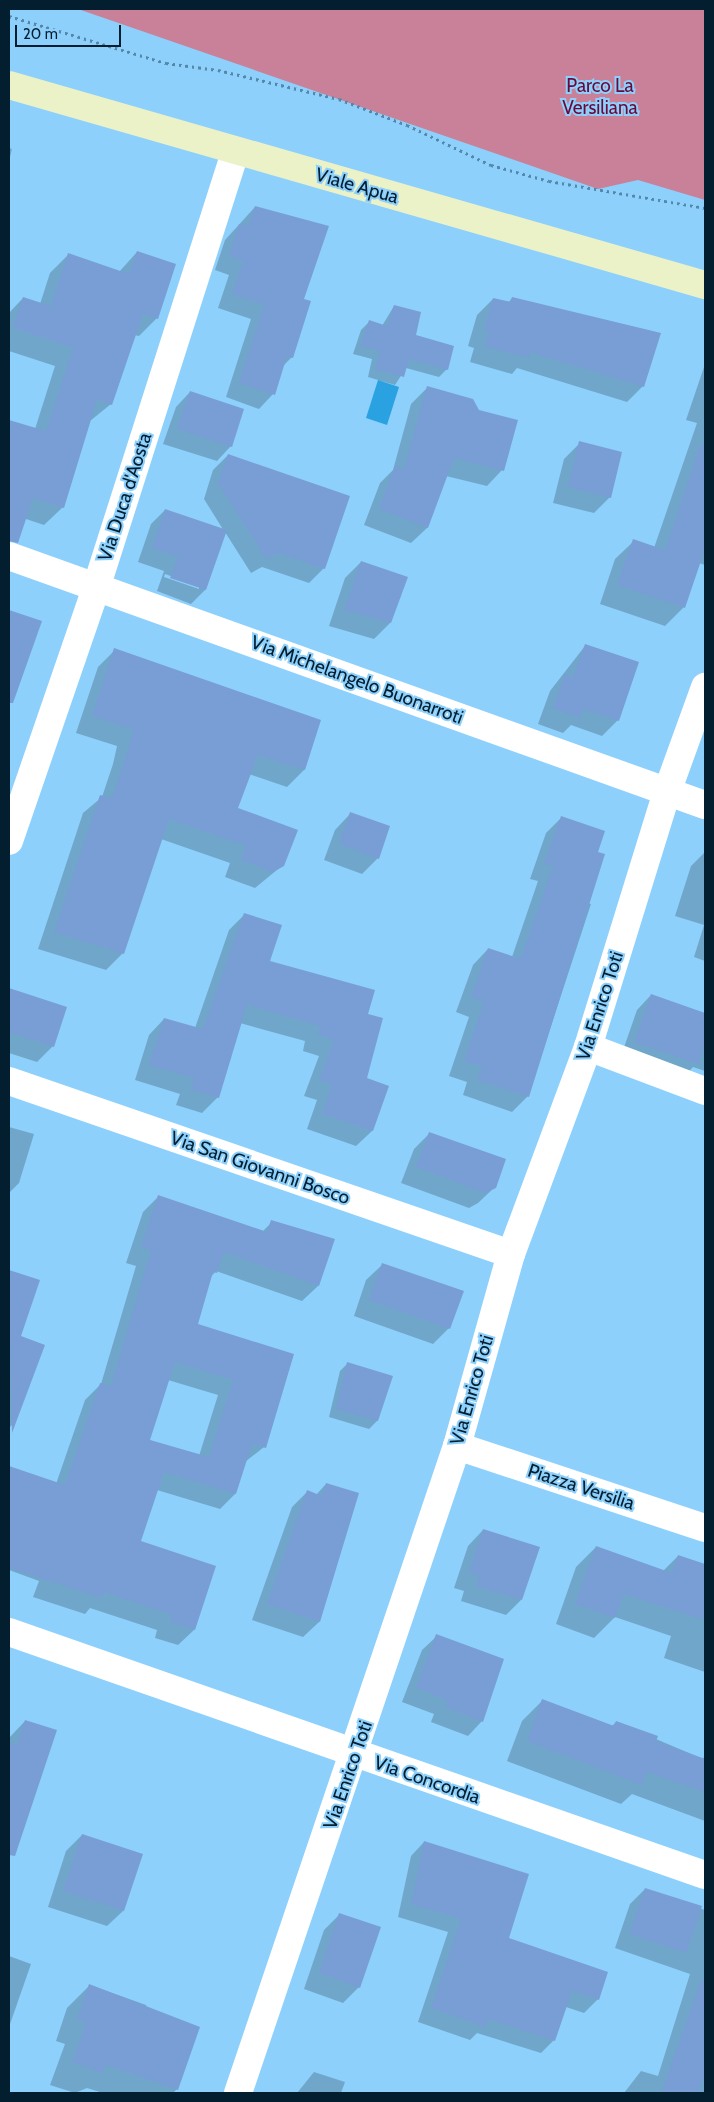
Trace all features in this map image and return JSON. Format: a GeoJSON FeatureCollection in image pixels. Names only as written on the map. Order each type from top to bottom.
{"type":"FeatureCollection","features":[{"type":"Feature","properties":{"kind":"street","name":"Viale Apua"},"geometry":{"type":"LineString","coordinates":[[9,85],[235,152],[705,286]]}},
{"type":"Feature","properties":{"kind":"street","name":"Via Duca d'Aosta"},"geometry":{"type":"LineString","coordinates":[[9,840],[97,585],[235,152]]}},
{"type":"Feature","properties":{"kind":"street","name":"Via Michelangelo Buonarroti"},"geometry":{"type":"LineString","coordinates":[[9,556],[97,585],[705,805]]}},
{"type":"Feature","properties":{"kind":"street","name":"Via Enrico Toti"},"geometry":{"type":"LineString","coordinates":[[238,2093],[355,1755],[457,1446],[512,1254],[588,1047],[667,792],[705,687]]}},
{"type":"Feature","properties":{"kind":"street"},"geometry":{"type":"LineString","coordinates":[[588,1047],[705,1091]]}},
{"type":"Feature","properties":{"kind":"street","name":"Via San Giovanni Bosco"},"geometry":{"type":"LineString","coordinates":[[9,1081],[512,1254]]}},
{"type":"Feature","properties":{"kind":"street","name":"Piazza Versilia"},"geometry":{"type":"LineString","coordinates":[[457,1446],[705,1528]]}},
{"type":"Feature","properties":{"kind":"street","name":"Via Concordia"},"geometry":{"type":"LineString","coordinates":[[9,1632],[355,1755],[705,1875]]}},
{"type":"Feature","properties":{"kind":"path"},"geometry":{"type":"LineString","coordinates":[[9,16],[166,63],[218,70],[339,99],[407,125],[491,165],[549,181],[705,208]]}},
{"type":"Feature","properties":{"kind":"green space","name":"Parco La Versiliana"},"geometry":{"type":"Polygon","coordinates":[[[78,9],[705,9],[705,200],[638,180],[598,189],[78,9]]]}},
{"type":"Feature","properties":{"kind":"water"},"geometry":{"type":"Polygon","coordinates":[[[378,380],[399,387],[387,425],[366,418],[378,380]]]}},
{"type":"Feature","properties":{"kind":"building"},"geometry":{"type":"Polygon","coordinates":[[[255,206],[329,226],[304,299],[311,301],[293,358],[287,356],[275,395],[239,383],[264,305],[232,294],[243,261],[229,256],[239,224],[248,226],[255,206]]]}},
{"type":"Feature","properties":{"kind":"building"},"geometry":{"type":"Polygon","coordinates":[[[137,251],[176,264],[158,319],[143,314],[112,405],[97,400],[64,508],[33,498],[18,543],[9,541],[9,420],[46,431],[73,348],[13,328],[23,297],[51,306],[68,253],[129,274],[137,251]]]}},
{"type":"Feature","properties":{"kind":"building"},"geometry":{"type":"Polygon","coordinates":[[[512,297],[661,333],[644,387],[530,352],[529,358],[485,347],[489,332],[484,331],[493,298],[511,302],[512,297]]]}},
{"type":"Feature","properties":{"kind":"building"},"geometry":{"type":"Polygon","coordinates":[[[394,305],[421,312],[416,335],[454,346],[448,370],[409,359],[404,377],[375,369],[380,351],[360,346],[369,320],[387,326],[394,305]]]}},
{"type":"Feature","properties":{"kind":"building"},"geometry":{"type":"Polygon","coordinates":[[[427,386],[473,399],[479,410],[518,420],[504,471],[454,458],[428,528],[379,509],[395,466],[404,469],[427,386]]]}},
{"type":"Feature","properties":{"kind":"building"},"geometry":{"type":"Polygon","coordinates":[[[190,391],[244,409],[232,447],[177,429],[190,391]]]}},
{"type":"Feature","properties":{"kind":"building"},"geometry":{"type":"Polygon","coordinates":[[[579,441],[622,452],[611,498],[568,487],[579,441]]]}},
{"type":"Feature","properties":{"kind":"building"},"geometry":{"type":"Polygon","coordinates":[[[700,445],[705,446],[705,549],[685,608],[617,585],[633,539],[665,550],[700,445]]]}},
{"type":"Feature","properties":{"kind":"building"},"geometry":{"type":"Polygon","coordinates":[[[228,454],[350,496],[325,569],[278,553],[266,559],[218,483],[228,454]]]}},
{"type":"Feature","properties":{"kind":"building"},"geometry":{"type":"Polygon","coordinates":[[[165,509],[227,530],[206,590],[170,578],[178,557],[152,548],[165,509]]]}},
{"type":"Feature","properties":{"kind":"building"},"geometry":{"type":"Polygon","coordinates":[[[361,561],[408,577],[391,623],[344,610],[361,561]]]}},
{"type":"Feature","properties":{"kind":"building"},"geometry":{"type":"Polygon","coordinates":[[[9,610],[42,621],[13,703],[9,703],[9,610]]]}},
{"type":"Feature","properties":{"kind":"building"},"geometry":{"type":"Polygon","coordinates":[[[585,644],[639,662],[619,721],[583,709],[580,718],[553,708],[565,674],[573,677],[585,644]]]}},
{"type":"Feature","properties":{"kind":"building"},"geometry":{"type":"Polygon","coordinates":[[[114,648],[321,720],[305,770],[258,755],[238,808],[298,830],[284,866],[273,872],[241,860],[246,846],[169,819],[124,954],[54,932],[100,795],[112,798],[133,729],[92,716],[114,648]]]}},
{"type":"Feature","properties":{"kind":"building"},"geometry":{"type":"Polygon","coordinates":[[[350,812],[390,826],[379,859],[339,844],[350,812]]]}},
{"type":"Feature","properties":{"kind":"building"},"geometry":{"type":"Polygon","coordinates":[[[561,816],[605,831],[598,852],[605,854],[529,1097],[477,1080],[482,1067],[464,1061],[484,1002],[471,997],[488,948],[518,958],[522,955],[553,866],[544,864],[561,816]]]}},
{"type":"Feature","properties":{"kind":"building"},"geometry":{"type":"Polygon","coordinates":[[[244,913],[282,925],[270,961],[375,990],[368,1014],[383,1018],[367,1078],[389,1086],[373,1131],[322,1114],[332,1085],[319,1080],[334,1040],[317,1035],[320,1026],[247,1005],[219,1098],[191,1089],[194,1078],[149,1065],[164,1018],[203,1029],[244,913]]]}},
{"type":"Feature","properties":{"kind":"building"},"geometry":{"type":"Polygon","coordinates":[[[9,988],[67,1007],[54,1047],[9,1032],[9,988]]]}},
{"type":"Feature","properties":{"kind":"building"},"geometry":{"type":"Polygon","coordinates":[[[651,994],[705,1013],[705,1044],[698,1064],[634,1042],[651,994]]]}},
{"type":"Feature","properties":{"kind":"building"},"geometry":{"type":"Polygon","coordinates":[[[429,1132],[506,1159],[496,1188],[485,1193],[416,1167],[429,1132]]]}},
{"type":"Feature","properties":{"kind":"building"},"geometry":{"type":"Polygon","coordinates":[[[158,1195],[267,1232],[271,1220],[335,1239],[319,1286],[224,1252],[217,1273],[213,1272],[198,1324],[294,1354],[266,1448],[252,1444],[236,1494],[164,1472],[141,1541],[216,1566],[195,1630],[170,1622],[172,1615],[104,1592],[102,1598],[9,1568],[9,1466],[65,1485],[100,1383],[111,1386],[151,1250],[141,1247],[158,1195]],[[175,1362],[150,1440],[209,1457],[233,1380],[175,1362]]]}},
{"type":"Feature","properties":{"kind":"building"},"geometry":{"type":"Polygon","coordinates":[[[382,1263],[464,1291],[450,1329],[369,1300],[382,1263]]]}},
{"type":"Feature","properties":{"kind":"building"},"geometry":{"type":"Polygon","coordinates":[[[9,1270],[40,1280],[21,1336],[45,1345],[12,1433],[9,1270]]]}},
{"type":"Feature","properties":{"kind":"building"},"geometry":{"type":"Polygon","coordinates":[[[347,1362],[393,1376],[378,1421],[336,1409],[347,1362]]]}},
{"type":"Feature","properties":{"kind":"building"},"geometry":{"type":"Polygon","coordinates":[[[326,1483],[359,1493],[320,1622],[267,1604],[307,1490],[322,1496],[326,1483]]]}},
{"type":"Feature","properties":{"kind":"building"},"geometry":{"type":"Polygon","coordinates":[[[483,1529],[540,1547],[522,1600],[476,1586],[479,1576],[469,1572],[483,1529]]]}},
{"type":"Feature","properties":{"kind":"building"},"geometry":{"type":"Polygon","coordinates":[[[596,1546],[672,1573],[678,1555],[705,1564],[705,1620],[624,1594],[615,1618],[575,1604],[596,1546]]]}},
{"type":"Feature","properties":{"kind":"building"},"geometry":{"type":"Polygon","coordinates":[[[436,1634],[504,1659],[483,1722],[445,1707],[447,1700],[416,1688],[436,1634]]]}},
{"type":"Feature","properties":{"kind":"building"},"geometry":{"type":"Polygon","coordinates":[[[542,1699],[614,1726],[616,1721],[658,1736],[656,1741],[705,1759],[705,1792],[647,1772],[642,1785],[527,1741],[542,1699]]]}},
{"type":"Feature","properties":{"kind":"building"},"geometry":{"type":"Polygon","coordinates":[[[25,1720],[57,1730],[15,1856],[9,1855],[9,1742],[17,1745],[25,1720]]]}},
{"type":"Feature","properties":{"kind":"building"},"geometry":{"type":"Polygon","coordinates":[[[82,1834],[143,1854],[124,1911],[63,1891],[82,1834]]]}},
{"type":"Feature","properties":{"kind":"building"},"geometry":{"type":"Polygon","coordinates":[[[424,1841],[529,1874],[509,1938],[608,1972],[599,2000],[572,1991],[555,2041],[488,2019],[485,2027],[431,2008],[461,1919],[411,1904],[424,1841]]]}},
{"type":"Feature","properties":{"kind":"building"},"geometry":{"type":"Polygon","coordinates":[[[645,1888],[702,1906],[686,1953],[629,1934],[645,1888]]]}},
{"type":"Feature","properties":{"kind":"building"},"geometry":{"type":"Polygon","coordinates":[[[339,1913],[381,1927],[360,1988],[319,1973],[339,1913]]]}},
{"type":"Feature","properties":{"kind":"building"},"geometry":{"type":"Polygon","coordinates":[[[701,1980],[705,1981],[705,2073],[698,2093],[661,2093],[701,1980]]]}},
{"type":"Feature","properties":{"kind":"building"},"geometry":{"type":"Polygon","coordinates":[[[89,1984],[200,2027],[178,2090],[106,2065],[103,2073],[72,2062],[86,2022],[77,2019],[89,1984]]]}}]}
